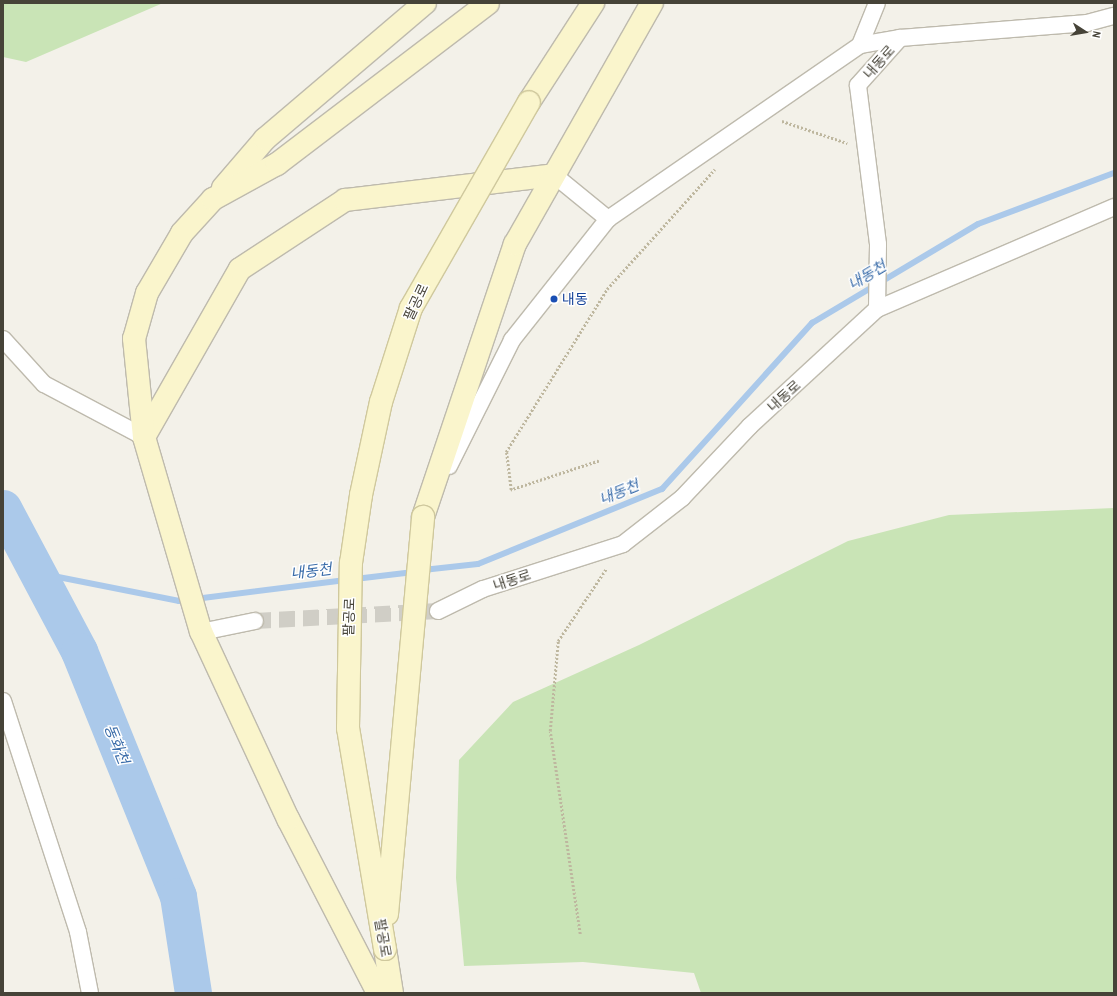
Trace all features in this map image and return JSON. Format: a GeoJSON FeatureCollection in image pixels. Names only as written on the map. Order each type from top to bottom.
{"type":"FeatureCollection","features":[{"type":"Feature","properties":{"kind":"main road"},"geometry":{"type":"LineString","coordinates":[[378,993],[288,819],[201,632],[176,551],[144,436],[134,339],[147,293],[182,233],[265,139],[425,3]]}},
{"type":"Feature","properties":{"kind":"main road"},"geometry":{"type":"LineString","coordinates":[[213,199],[277,164],[488,3]]}},
{"type":"Feature","properties":{"kind":"main road","name":"팔공로"},"geometry":{"type":"LineString","coordinates":[[392,993],[348,728],[351,563],[381,402],[411,308],[441,253],[529,102],[593,3]]}},
{"type":"Feature","properties":{"kind":"main road"},"geometry":{"type":"LineString","coordinates":[[385,949],[423,517],[515,244],[652,3]]}},
{"type":"Feature","properties":{"kind":"main road"},"geometry":{"type":"LineString","coordinates":[[144,436],[240,269],[345,200],[554,175]]}},
{"type":"Feature","properties":{"kind":"street","name":"내동로"},"geometry":{"type":"LineString","coordinates":[[860,45],[877,3]]}},
{"type":"Feature","properties":{"kind":"street","name":"내동로"},"geometry":{"type":"LineString","coordinates":[[423,517],[512,340],[608,219],[860,45],[900,38],[1087,23],[1114,16]]}},
{"type":"Feature","properties":{"kind":"street","name":"내동로"},"geometry":{"type":"LineString","coordinates":[[438,611],[483,589],[623,544],[682,498],[750,426],[877,309],[878,244],[858,85],[900,38]]}},
{"type":"Feature","properties":{"kind":"street"},"geometry":{"type":"LineString","coordinates":[[554,175],[608,219]]}},
{"type":"Feature","properties":{"kind":"street"},"geometry":{"type":"LineString","coordinates":[[877,309],[1114,208]]}},
{"type":"Feature","properties":{"kind":"street"},"geometry":{"type":"LineString","coordinates":[[3,339],[44,384],[144,436]]}},
{"type":"Feature","properties":{"kind":"street"},"geometry":{"type":"LineString","coordinates":[[201,632],[255,621]]}},
{"type":"Feature","properties":{"kind":"street"},"geometry":{"type":"LineString","coordinates":[[3,701],[78,932],[90,993]]}},
{"type":"Feature","properties":{"kind":"path"},"geometry":{"type":"LineString","coordinates":[[758,114],[867,150]]}},
{"type":"Feature","properties":{"kind":"path"},"geometry":{"type":"LineString","coordinates":[[599,461],[512,490],[506,452],[607,289],[719,165]]}},
{"type":"Feature","properties":{"kind":"path"},"geometry":{"type":"LineString","coordinates":[[580,934],[550,731],[558,642],[623,544]]}},
{"type":"Feature","properties":{"kind":"green space"},"geometry":{"type":"Polygon","coordinates":[[[3,3],[163,3],[26,62],[3,57],[3,3]]]}},
{"type":"Feature","properties":{"kind":"green space"},"geometry":{"type":"Polygon","coordinates":[[[1114,508],[1114,993],[701,993],[694,973],[583,962],[464,966],[456,878],[459,760],[513,702],[639,645],[848,541],[949,515],[1114,508]]]}},
{"type":"Feature","properties":{"kind":"waterway","name":"내동천"},"geometry":{"type":"LineString","coordinates":[[423,570],[478,564],[662,489],[812,323],[978,224],[1114,173]]}},
{"type":"Feature","properties":{"kind":"waterway","name":"동화천"},"geometry":{"type":"LineString","coordinates":[[3,508],[79,651],[178,896],[193,993]]}},
{"type":"Feature","properties":{"kind":"waterway","name":"내동천"},"geometry":{"type":"LineString","coordinates":[[355,579],[414,572]]}},
{"type":"Feature","properties":{"kind":"waterway","name":"내동천"},"geometry":{"type":"LineString","coordinates":[[38,573],[179,601],[346,580]]}},
{"type":"Feature","properties":{"kind":"tunnel"},"geometry":{"type":"LineString","coordinates":[[255,621],[438,611]]}},
{"type":"Feature","properties":{"kind":"place","name":"내동"},"geometry":{"type":"Point","coordinates":[554,299]}}]}
